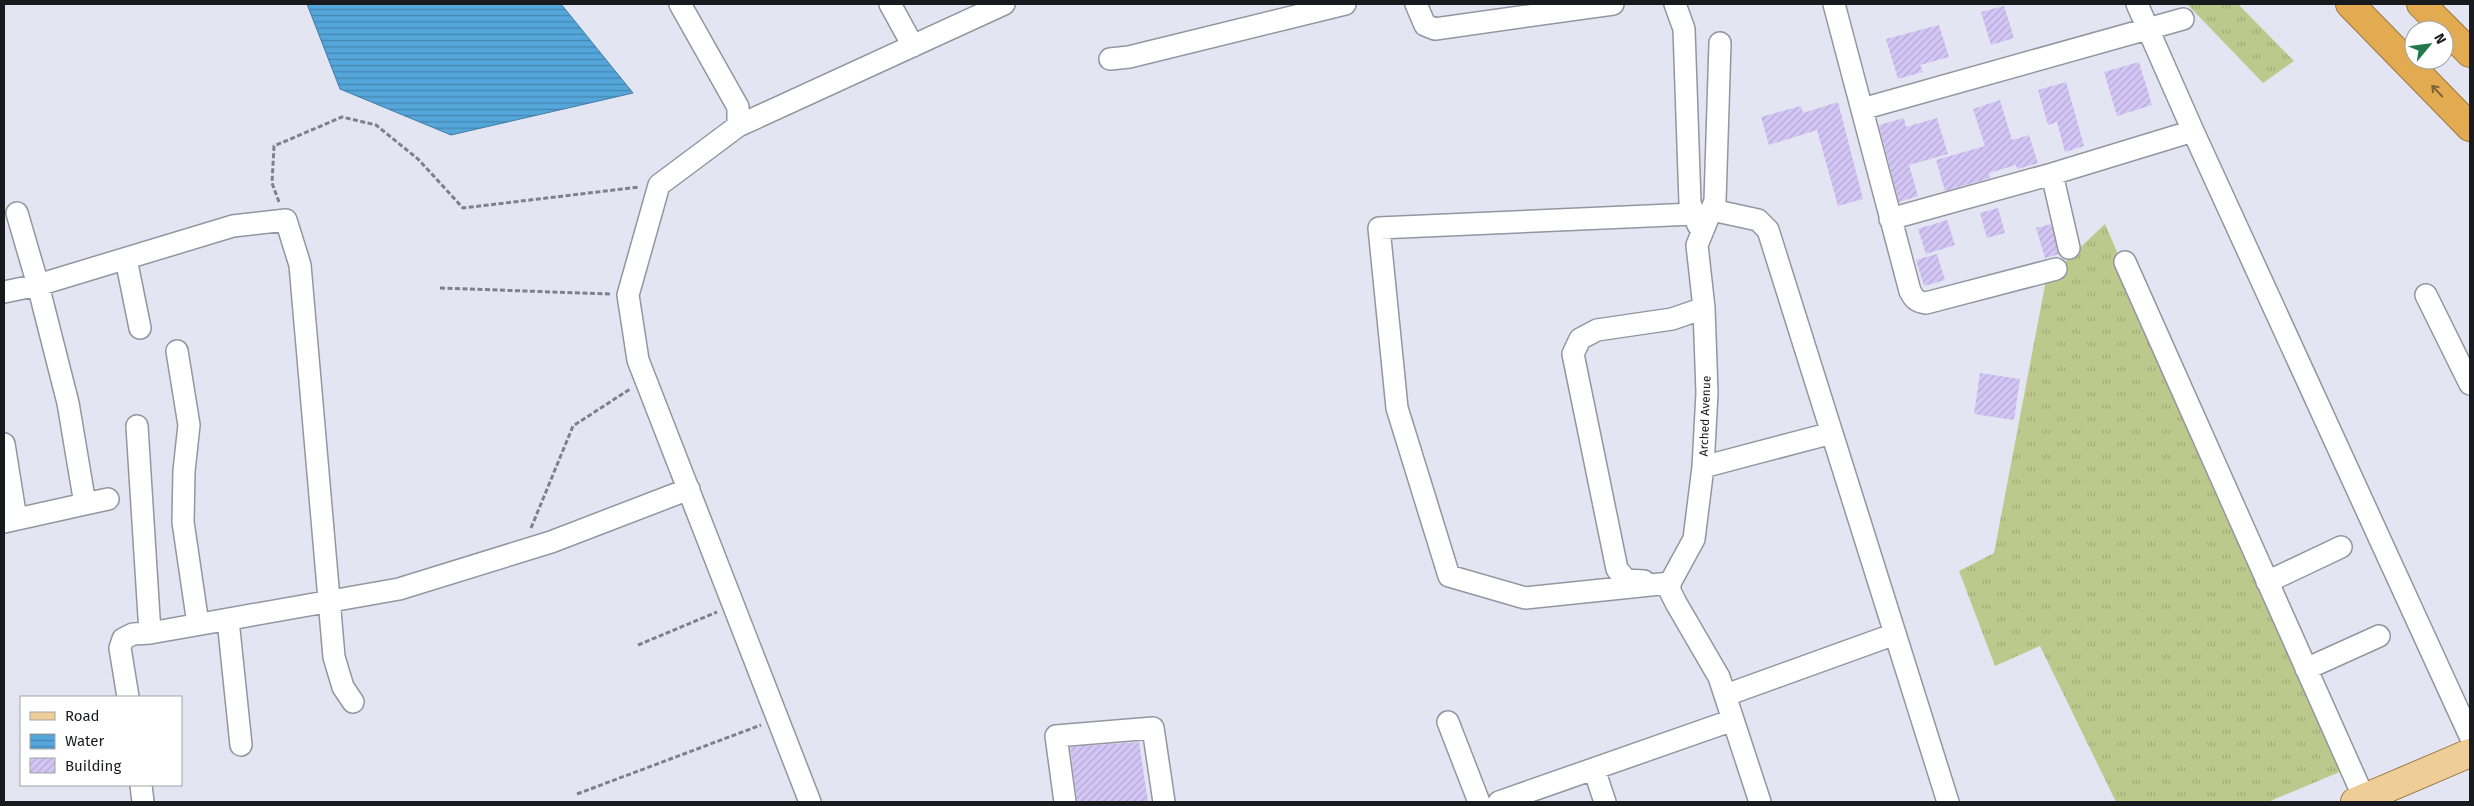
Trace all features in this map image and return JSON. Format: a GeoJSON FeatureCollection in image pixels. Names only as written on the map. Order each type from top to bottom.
{"type":"FeatureCollection","features":[{"type":"Feature","properties":{"kind":"highway"},"geometry":{"type":"LineString","coordinates":[[2350,4],[2470,127]]}},
{"type":"Feature","properties":{"kind":"highway"},"geometry":{"type":"LineString","coordinates":[[2421,4],[2470,53]]}},
{"type":"Feature","properties":{"kind":"main road"},"geometry":{"type":"LineString","coordinates":[[2360,800],[2470,753]]}},
{"type":"Feature","properties":{"kind":"street"},"geometry":{"type":"LineString","coordinates":[[680,4],[738,107],[738,126]]}},
{"type":"Feature","properties":{"kind":"street"},"geometry":{"type":"LineString","coordinates":[[890,4],[914,46]]}},
{"type":"Feature","properties":{"kind":"street"},"geometry":{"type":"LineString","coordinates":[[810,802],[638,360],[628,295],[659,185],[738,126],[1004,4]]}},
{"type":"Feature","properties":{"kind":"street"},"geometry":{"type":"LineString","coordinates":[[1110,59],[1129,57],[1345,4]]}},
{"type":"Feature","properties":{"kind":"street"},"geometry":{"type":"LineString","coordinates":[[1416,4],[1426,25],[1435,29],[1613,4]]}},
{"type":"Feature","properties":{"kind":"street"},"geometry":{"type":"LineString","coordinates":[[1834,4],[1910,291],[1919,303],[1926,303],[2056,269]]}},
{"type":"Feature","properties":{"kind":"street"},"geometry":{"type":"LineString","coordinates":[[2137,4],[2193,131],[2470,736]]}},
{"type":"Feature","properties":{"kind":"street","name":"Arched Avenue"},"geometry":{"type":"LineString","coordinates":[[1670,583],[1694,539],[1703,467],[1707,393],[1704,308],[1697,245],[1702,219],[1690,203],[1684,29],[1675,5]]}},
{"type":"Feature","properties":{"kind":"street"},"geometry":{"type":"LineString","coordinates":[[1862,110],[2183,19]]}},
{"type":"Feature","properties":{"kind":"street"},"geometry":{"type":"LineString","coordinates":[[1702,219],[1715,201],[1720,43]]}},
{"type":"Feature","properties":{"kind":"street"},"geometry":{"type":"LineString","coordinates":[[1890,219],[2052,174],[2193,131]]}},
{"type":"Feature","properties":{"kind":"street"},"geometry":{"type":"LineString","coordinates":[[2052,174],[2070,248]]}},
{"type":"Feature","properties":{"kind":"street"},"geometry":{"type":"LineString","coordinates":[[17,213],[38,285],[68,403],[85,504]]}},
{"type":"Feature","properties":{"kind":"street"},"geometry":{"type":"LineString","coordinates":[[1670,583],[1525,598],[1449,576],[1397,408],[1379,228],[1702,219],[1758,220],[1768,230],[1948,802]]}},
{"type":"Feature","properties":{"kind":"street"},"geometry":{"type":"LineString","coordinates":[[4,292],[38,285],[233,226],[286,220],[300,265],[328,601],[337,669],[343,687],[353,702]]}},
{"type":"Feature","properties":{"kind":"street"},"geometry":{"type":"LineString","coordinates":[[126,259],[140,328]]}},
{"type":"Feature","properties":{"kind":"street"},"geometry":{"type":"LineString","coordinates":[[2125,262],[2306,669],[2360,800]]}},
{"type":"Feature","properties":{"kind":"street"},"geometry":{"type":"LineString","coordinates":[[2426,295],[2470,384]]}},
{"type":"Feature","properties":{"kind":"street"},"geometry":{"type":"LineString","coordinates":[[1670,583],[1626,580],[1617,569],[1573,354],[1580,339],[1597,330],[1672,318],[1704,308]]}},
{"type":"Feature","properties":{"kind":"street"},"geometry":{"type":"LineString","coordinates":[[177,351],[189,425],[184,471],[183,522],[198,624]]}},
{"type":"Feature","properties":{"kind":"street"},"geometry":{"type":"LineString","coordinates":[[137,426],[150,633]]}},
{"type":"Feature","properties":{"kind":"street"},"geometry":{"type":"LineString","coordinates":[[1703,467],[1832,433]]}},
{"type":"Feature","properties":{"kind":"street"},"geometry":{"type":"LineString","coordinates":[[4,444],[10,521],[108,499]]}},
{"type":"Feature","properties":{"kind":"street"},"geometry":{"type":"LineString","coordinates":[[128,696],[120,648],[123,639],[133,634],[228,620],[399,589],[551,542],[689,489]]}},
{"type":"Feature","properties":{"kind":"street"},"geometry":{"type":"LineString","coordinates":[[2267,582],[2341,547]]}},
{"type":"Feature","properties":{"kind":"street"},"geometry":{"type":"LineString","coordinates":[[1670,583],[1676,603],[1719,677],[1760,802]]}},
{"type":"Feature","properties":{"kind":"street"},"geometry":{"type":"LineString","coordinates":[[228,620],[241,744]]}},
{"type":"Feature","properties":{"kind":"street"},"geometry":{"type":"LineString","coordinates":[[1726,695],[1895,634]]}},
{"type":"Feature","properties":{"kind":"street"},"geometry":{"type":"LineString","coordinates":[[2306,669],[2379,636]]}},
{"type":"Feature","properties":{"kind":"street"},"geometry":{"type":"LineString","coordinates":[[1499,802],[1733,720]]}},
{"type":"Feature","properties":{"kind":"street"},"geometry":{"type":"LineString","coordinates":[[1448,722],[1479,802]]}},
{"type":"Feature","properties":{"kind":"street"},"geometry":{"type":"LineString","coordinates":[[1065,802],[1056,736],[1153,728],[1164,802]]}},
{"type":"Feature","properties":{"kind":"street"},"geometry":{"type":"LineString","coordinates":[[1594,769],[1605,802]]}},
{"type":"Feature","properties":{"kind":"street"},"geometry":{"type":"LineString","coordinates":[[141,786],[143,802]]}},
{"type":"Feature","properties":{"kind":"path"},"geometry":{"type":"LineString","coordinates":[[286,220],[272,183],[274,146],[342,117],[376,125],[418,159],[463,208],[659,185]]}},
{"type":"Feature","properties":{"kind":"path"},"geometry":{"type":"LineString","coordinates":[[440,288],[628,295]]}},
{"type":"Feature","properties":{"kind":"path"},"geometry":{"type":"LineString","coordinates":[[523,551],[573,426],[645,379]]}},
{"type":"Feature","properties":{"kind":"path"},"geometry":{"type":"LineString","coordinates":[[638,645],[734,605]]}},
{"type":"Feature","properties":{"kind":"path"},"geometry":{"type":"LineString","coordinates":[[577,794],[778,719]]}},
{"type":"Feature","properties":{"kind":"green space"},"geometry":{"type":"Polygon","coordinates":[[[2187,4],[2238,4],[2294,61],[2263,83],[2187,4]]]}},
{"type":"Feature","properties":{"kind":"green space"},"geometry":{"type":"Polygon","coordinates":[[[2105,224],[2342,771],[2268,802],[2116,802],[2040,646],[1995,666],[1959,571],[1994,553],[2046,280],[2105,224]]]}},
{"type":"Feature","properties":{"kind":"water"},"geometry":{"type":"Polygon","coordinates":[[[307,4],[561,4],[633,93],[451,135],[340,89],[307,4]]]}},
{"type":"Feature","properties":{"kind":"building"},"geometry":{"type":"Polygon","coordinates":[[[2004,6],[2014,38],[1991,45],[1981,12],[2004,6]]]}},
{"type":"Feature","properties":{"kind":"building"},"geometry":{"type":"Polygon","coordinates":[[[1939,25],[1949,57],[1920,65],[1923,72],[1898,79],[1886,39],[1939,25]]]}},
{"type":"Feature","properties":{"kind":"building"},"geometry":{"type":"Polygon","coordinates":[[[2139,62],[2152,105],[2117,116],[2104,72],[2139,62]]]}},
{"type":"Feature","properties":{"kind":"building"},"geometry":{"type":"Polygon","coordinates":[[[2066,82],[2084,146],[2065,152],[2057,122],[2048,125],[2038,90],[2066,82]]]}},
{"type":"Feature","properties":{"kind":"building"},"geometry":{"type":"Polygon","coordinates":[[[2000,100],[2012,140],[2029,135],[2038,163],[2017,169],[2016,165],[1989,173],[1990,178],[1945,191],[1936,160],[1985,146],[1973,109],[2000,100]]]}},
{"type":"Feature","properties":{"kind":"building"},"geometry":{"type":"Polygon","coordinates":[[[1838,102],[1863,199],[1838,206],[1817,130],[1769,145],[1761,117],[1801,106],[1803,113],[1838,102]]]}},
{"type":"Feature","properties":{"kind":"building"},"geometry":{"type":"Polygon","coordinates":[[[1904,118],[1906,127],[1937,118],[1948,154],[1909,165],[1918,196],[1899,202],[1879,125],[1904,118]]]}},
{"type":"Feature","properties":{"kind":"building"},"geometry":{"type":"Polygon","coordinates":[[[1998,208],[2005,233],[1987,238],[1980,213],[1998,208]]]}},
{"type":"Feature","properties":{"kind":"building"},"geometry":{"type":"Polygon","coordinates":[[[1947,220],[1955,245],[1926,254],[1918,229],[1947,220]]]}},
{"type":"Feature","properties":{"kind":"building"},"geometry":{"type":"Polygon","coordinates":[[[2051,224],[2059,254],[2045,258],[2036,228],[2051,224]]]}},
{"type":"Feature","properties":{"kind":"building"},"geometry":{"type":"Polygon","coordinates":[[[1937,254],[1945,280],[1924,286],[1916,260],[1937,254]]]}},
{"type":"Feature","properties":{"kind":"building"},"geometry":{"type":"Polygon","coordinates":[[[1980,373],[2020,379],[2014,420],[1974,414],[1980,373]]]}},
{"type":"Feature","properties":{"kind":"building"},"geometry":{"type":"Polygon","coordinates":[[[1139,742],[1148,802],[1077,802],[1070,747],[1139,742]]]}}]}
